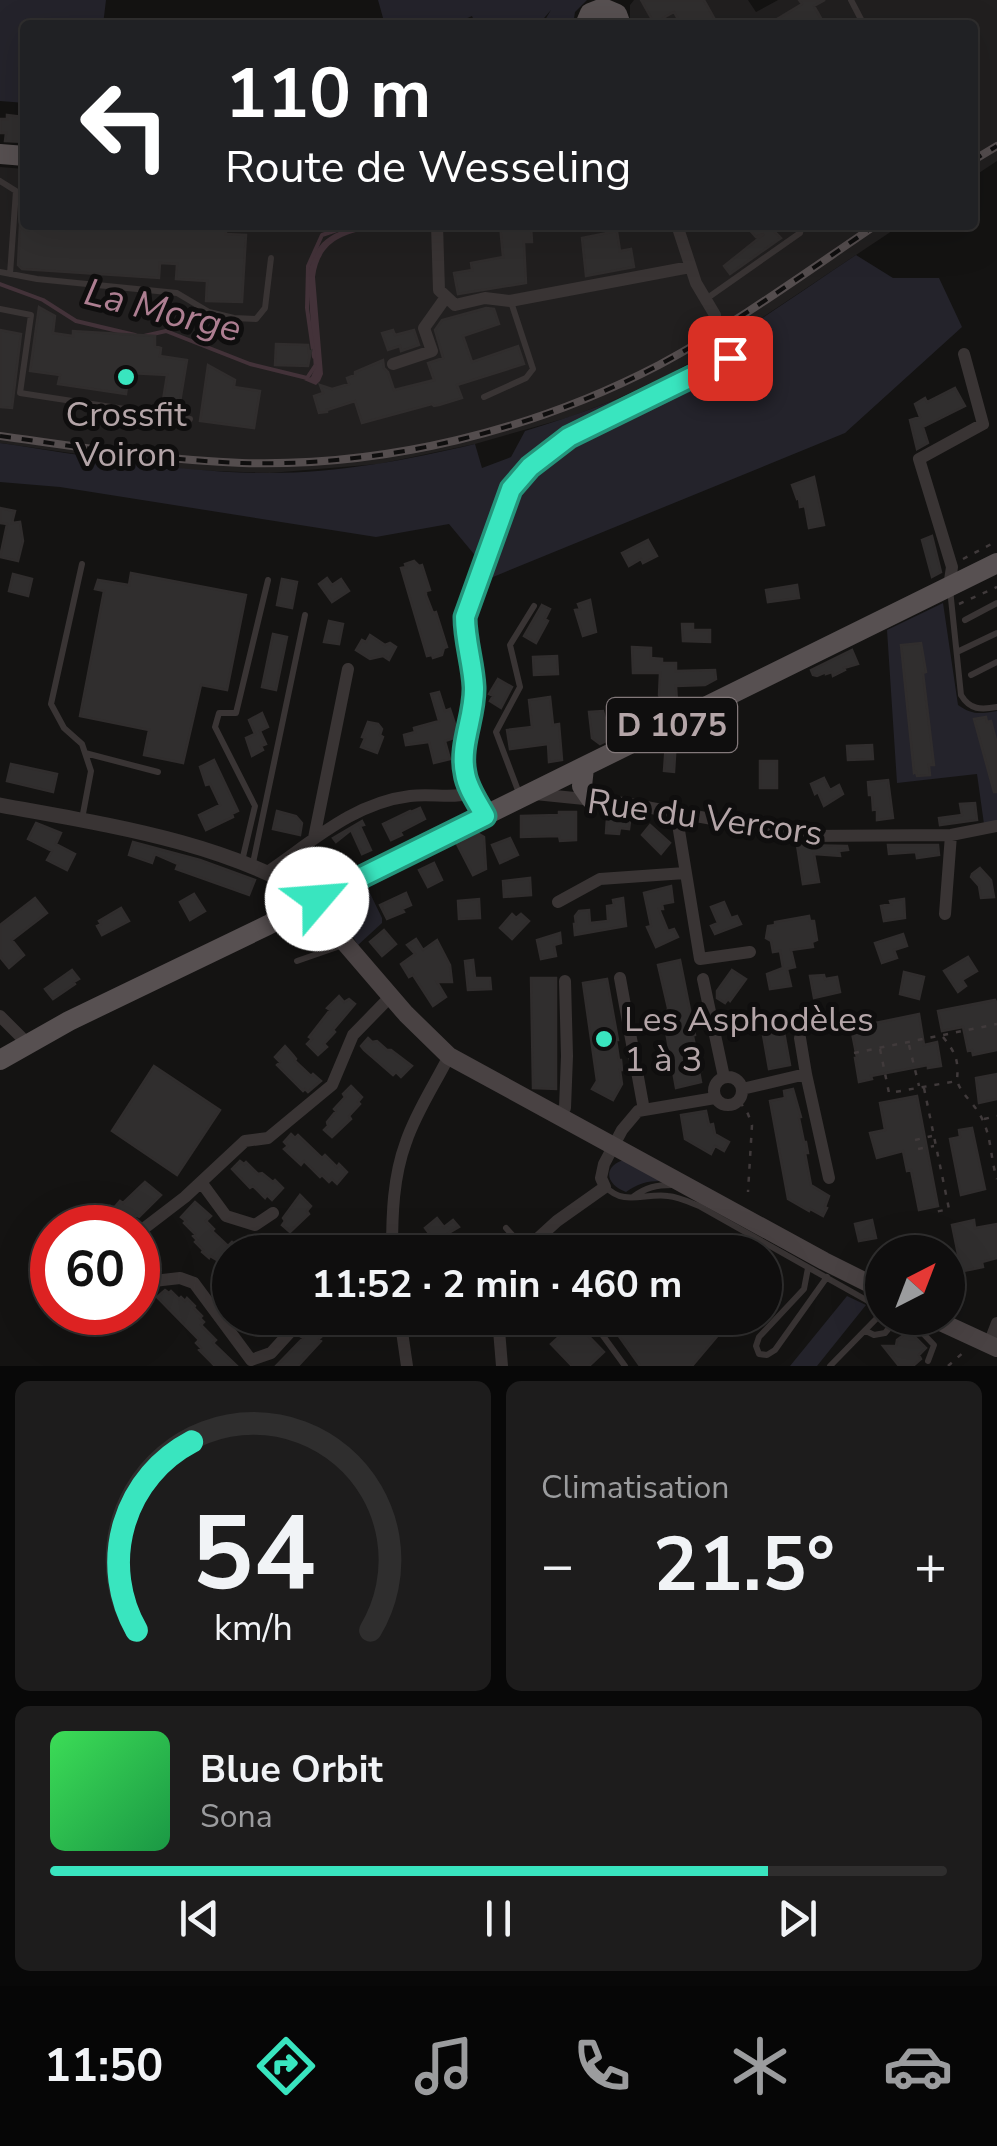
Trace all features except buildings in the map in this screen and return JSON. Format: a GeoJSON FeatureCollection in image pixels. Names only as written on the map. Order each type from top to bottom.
{"type":"FeatureCollection","features":[{"type":"Feature","properties":{"kind":"main road"},"geometry":{"type":"LineString","coordinates":[[586,20],[590,13],[616,10]]}},
{"type":"Feature","properties":{"kind":"main road","name":"D 1075"},"geometry":{"type":"LineString","coordinates":[[0,1060],[27,1043],[997,563]]}},
{"type":"Feature","properties":{"kind":"main road"},"geometry":{"type":"LineString","coordinates":[[584,768],[582,786],[587,799]]}},
{"type":"Feature","properties":{"kind":"main road"},"geometry":{"type":"LineString","coordinates":[[564,778],[587,799]]}},
{"type":"Feature","properties":{"kind":"main road"},"geometry":{"type":"LineString","coordinates":[[344,939],[346,884]]}},
{"type":"Feature","properties":{"kind":"main road"},"geometry":{"type":"LineString","coordinates":[[311,902],[312,918],[344,939],[391,996],[449,1056],[829,1251],[865,1284]]}},
{"type":"Feature","properties":{"kind":"main road"},"geometry":{"type":"LineString","coordinates":[[616,1141],[687,1186],[861,1279]]}},
{"type":"Feature","properties":{"kind":"street"},"geometry":{"type":"LineString","coordinates":[[436,230],[440,290],[455,304],[486,298],[510,301],[690,267]]}},
{"type":"Feature","properties":{"kind":"street"},"geometry":{"type":"LineString","coordinates":[[679,230],[690,267],[715,314]]}},
{"type":"Feature","properties":{"kind":"street"},"geometry":{"type":"LineString","coordinates":[[393,364],[432,351],[424,328],[446,296]]}},
{"type":"Feature","properties":{"kind":"street"},"geometry":{"type":"LineString","coordinates":[[485,816],[465,773],[474,690],[465,617],[511,489],[530,467],[569,437],[730,358],[735,349],[728,336]]}},
{"type":"Feature","properties":{"kind":"street"},"geometry":{"type":"LineString","coordinates":[[951,587],[919,459],[983,424],[964,354]]}},
{"type":"Feature","properties":{"kind":"street"},"geometry":{"type":"LineString","coordinates":[[314,838],[348,669]]}},
{"type":"Feature","properties":{"kind":"street"},"geometry":{"type":"LineString","coordinates":[[253,868],[301,850],[349,815],[383,802],[412,795],[459,797],[472,792]]}},
{"type":"Feature","properties":{"kind":"street","name":"Rue du Vercors"},"geometry":{"type":"LineString","coordinates":[[526,797],[587,799],[805,836],[951,835],[997,826]]}},
{"type":"Feature","properties":{"kind":"street"},"geometry":{"type":"LineString","coordinates":[[0,804],[141,832],[253,868],[311,902]]}},
{"type":"Feature","properties":{"kind":"street"},"geometry":{"type":"LineString","coordinates":[[676,812],[700,960],[750,952]]}},
{"type":"Feature","properties":{"kind":"street"},"geometry":{"type":"LineString","coordinates":[[946,914],[951,835]]}},
{"type":"Feature","properties":{"kind":"street"},"geometry":{"type":"LineString","coordinates":[[558,902],[600,878],[685,872]]}},
{"type":"Feature","properties":{"kind":"street"},"geometry":{"type":"LineString","coordinates":[[620,978],[644,1110]]}},
{"type":"Feature","properties":{"kind":"street"},"geometry":{"type":"LineString","coordinates":[[702,979],[724,1077]]}},
{"type":"Feature","properties":{"kind":"street"},"geometry":{"type":"LineString","coordinates":[[560,1112],[567,1056],[564,981]]}},
{"type":"Feature","properties":{"kind":"street"},"geometry":{"type":"LineString","coordinates":[[160,1216],[245,1141],[268,1138],[332,1086],[353,1035],[391,996]]}},
{"type":"Feature","properties":{"kind":"street"},"geometry":{"type":"LineString","coordinates":[[0,1016],[27,1043]]}},
{"type":"Feature","properties":{"kind":"street"},"geometry":{"type":"LineString","coordinates":[[800,1038],[829,1178]]}},
{"type":"Feature","properties":{"kind":"street"},"geometry":{"type":"LineString","coordinates":[[392,1235],[407,1138],[449,1056]]}},
{"type":"Feature","properties":{"kind":"street"},"geometry":{"type":"LineString","coordinates":[[741,1095],[736,1079],[724,1077],[714,1085],[715,1098],[723,1105],[734,1104],[741,1095],[806,1074]]}},
{"type":"Feature","properties":{"kind":"street"},"geometry":{"type":"LineString","coordinates":[[542,1235],[605,1186],[604,1165],[627,1122],[638,1111],[715,1098]]}},
{"type":"Feature","properties":{"kind":"street"},"geometry":{"type":"LineString","coordinates":[[201,1182],[226,1216],[255,1225],[272,1213]]}},
{"type":"Feature","properties":{"kind":"street"},"geometry":{"type":"LineString","coordinates":[[160,1280],[180,1278],[194,1284],[212,1308]]}},
{"type":"Feature","properties":{"kind":"street"},"geometry":{"type":"LineString","coordinates":[[987,1343],[997,1323]]}},
{"type":"Feature","properties":{"kind":"street"},"geometry":{"type":"LineString","coordinates":[[232,1335],[251,1360],[271,1352],[287,1335]]}},
{"type":"Feature","properties":{"kind":"street"},"geometry":{"type":"LineString","coordinates":[[403,1335],[408,1366]]}},
{"type":"Feature","properties":{"kind":"street"},"geometry":{"type":"LineString","coordinates":[[499,1335],[502,1366]]}},
{"type":"Feature","properties":{"kind":"lane"},"geometry":{"type":"LineString","coordinates":[[0,181],[16,191],[10,274]]}},
{"type":"Feature","properties":{"kind":"lane"},"geometry":{"type":"LineString","coordinates":[[706,299],[801,230]]}},
{"type":"Feature","properties":{"kind":"lane"},"geometry":{"type":"LineString","coordinates":[[0,272],[177,293],[209,312],[256,319],[266,308],[271,258]]}},
{"type":"Feature","properties":{"kind":"lane"},"geometry":{"type":"LineString","coordinates":[[484,397],[526,378],[533,368],[510,301]]}},
{"type":"Feature","properties":{"kind":"lane"},"geometry":{"type":"LineString","coordinates":[[0,309],[31,315],[20,394],[190,419]]}},
{"type":"Feature","properties":{"kind":"lane"},"geometry":{"type":"LineString","coordinates":[[82,564],[51,704],[64,728],[82,744],[91,771],[82,820]]}},
{"type":"Feature","properties":{"kind":"lane"},"geometry":{"type":"LineString","coordinates":[[253,868],[255,806],[215,726],[219,713],[236,712],[268,580]]}},
{"type":"Feature","properties":{"kind":"lane"},"geometry":{"type":"LineString","coordinates":[[951,587],[961,695],[973,708],[997,707]]}},
{"type":"Feature","properties":{"kind":"lane"},"geometry":{"type":"LineString","coordinates":[[966,620],[996,605]]}},
{"type":"Feature","properties":{"kind":"lane"},"geometry":{"type":"LineString","coordinates":[[526,797],[496,732],[520,688],[510,644],[534,606]]}},
{"type":"Feature","properties":{"kind":"lane"},"geometry":{"type":"LineString","coordinates":[[253,868],[305,615]]}},
{"type":"Feature","properties":{"kind":"lane"},"geometry":{"type":"LineString","coordinates":[[957,652],[997,632]]}},
{"type":"Feature","properties":{"kind":"lane"},"geometry":{"type":"LineString","coordinates":[[971,675],[997,662]]}},
{"type":"Feature","properties":{"kind":"lane"},"geometry":{"type":"LineString","coordinates":[[85,753],[158,772]]}},
{"type":"Feature","properties":{"kind":"lane"},"geometry":{"type":"LineString","coordinates":[[297,961],[344,939]]}},
{"type":"Feature","properties":{"kind":"lane"},"geometry":{"type":"LineString","coordinates":[[632,1198],[659,1185],[687,1186]]}},
{"type":"Feature","properties":{"kind":"lane"},"geometry":{"type":"LineString","coordinates":[[605,1186],[624,1199],[670,1196],[699,1206],[826,1276],[865,1291]]}},
{"type":"Feature","properties":{"kind":"lane"},"geometry":{"type":"LineString","coordinates":[[506,1228],[512,1235]]}},
{"type":"Feature","properties":{"kind":"lane"},"geometry":{"type":"LineString","coordinates":[[808,1266],[804,1289],[759,1336],[758,1354],[775,1350],[826,1276]]}},
{"type":"Feature","properties":{"kind":"lane"},"geometry":{"type":"LineString","coordinates":[[830,1366],[865,1332]]}},
{"type":"Feature","properties":{"kind":"lane"},"geometry":{"type":"LineString","coordinates":[[602,1335],[625,1366]]}},
{"type":"Feature","properties":{"kind":"lane"},"geometry":{"type":"LineString","coordinates":[[924,1335],[934,1346],[928,1361]]}},
{"type":"Feature","properties":{"kind":"path"},"geometry":{"type":"LineString","coordinates":[[969,600],[951,587],[966,556],[997,541]]}},
{"type":"Feature","properties":{"kind":"path"},"geometry":{"type":"LineString","coordinates":[[986,584],[996,605]]}},
{"type":"Feature","properties":{"kind":"path"},"geometry":{"type":"LineString","coordinates":[[969,600],[997,587]]}},
{"type":"Feature","properties":{"kind":"path"},"geometry":{"type":"LineString","coordinates":[[969,600],[975,589]]}},
{"type":"Feature","properties":{"kind":"path"},"geometry":{"type":"LineString","coordinates":[[854,1053],[997,1024]]}},
{"type":"Feature","properties":{"kind":"path"},"geometry":{"type":"LineString","coordinates":[[942,1036],[956,1054],[960,1090],[989,1136],[997,1178]]}},
{"type":"Feature","properties":{"kind":"path"},"geometry":{"type":"LineString","coordinates":[[908,1042],[949,1208],[935,1212]]}},
{"type":"Feature","properties":{"kind":"path"},"geometry":{"type":"LineString","coordinates":[[880,1049],[889,1092],[957,1081]]}},
{"type":"Feature","properties":{"kind":"path"},"geometry":{"type":"LineString","coordinates":[[741,1095],[752,1125],[748,1192]]}},
{"type":"Feature","properties":{"kind":"path"},"geometry":{"type":"LineString","coordinates":[[982,1120],[997,1116]]}},
{"type":"Feature","properties":{"kind":"path"},"geometry":{"type":"LineString","coordinates":[[915,1140],[934,1136]]}},
{"type":"Feature","properties":{"kind":"path"},"geometry":{"type":"LineString","coordinates":[[918,1149],[936,1146]]}},
{"type":"Feature","properties":{"kind":"path"},"geometry":{"type":"LineString","coordinates":[[948,1366],[966,1350],[987,1343]]}},
{"type":"Feature","properties":{"kind":"shaded area"},"geometry":{"type":"Polygon","coordinates":[[[0,0],[106,0],[104,20],[20,20],[20,103],[0,101],[0,0]]]}},
{"type":"Feature","properties":{"kind":"shaded area"},"geometry":{"type":"Polygon","coordinates":[[[378,0],[587,0],[575,12],[574,20],[545,20],[551,10],[542,20],[474,20],[472,16],[463,20],[384,20],[378,0]]]}},
{"type":"Feature","properties":{"kind":"shaded area"},"geometry":{"type":"Polygon","coordinates":[[[634,0],[748,0],[756,12],[778,0],[997,0],[997,161],[978,174],[978,20],[630,20],[634,0]]]}},
{"type":"Feature","properties":{"kind":"shaded area"},"geometry":{"type":"Polygon","coordinates":[[[0,167],[20,169],[20,230],[894,230],[674,372],[570,417],[475,444],[379,464],[270,473],[190,470],[0,443],[0,167]]]}},
{"type":"Feature","properties":{"kind":"shaded area"},"geometry":{"type":"Polygon","coordinates":[[[345,230],[368,230],[342,237],[320,259],[315,277],[323,374],[316,385],[304,380],[314,370],[308,282],[312,260],[321,245],[345,230]]]}},
{"type":"Feature","properties":{"kind":"shaded area"},"geometry":{"type":"Polygon","coordinates":[[[856,255],[893,278],[939,278],[962,327],[845,433],[493,577],[449,524],[376,537],[60,487],[0,482],[0,443],[168,467],[269,473],[373,464],[475,444],[482,468],[511,457],[525,431],[620,398],[675,372],[856,255]]]}},
{"type":"Feature","properties":{"kind":"shaded area"},"geometry":{"type":"Polygon","coordinates":[[[943,603],[958,705],[976,713],[997,711],[997,822],[984,824],[977,774],[897,783],[887,630],[943,603]]]}},
{"type":"Feature","properties":{"kind":"shaded area"},"geometry":{"type":"Polygon","coordinates":[[[366,885],[382,923],[358,945],[347,927],[352,901],[366,885]]]}},
{"type":"Feature","properties":{"kind":"shaded area"},"geometry":{"type":"Polygon","coordinates":[[[626,1159],[660,1181],[626,1192],[619,1189],[610,1180],[610,1170],[626,1159]]]}},
{"type":"Feature","properties":{"kind":"shaded area"},"geometry":{"type":"Polygon","coordinates":[[[847,1296],[865,1305],[817,1366],[790,1366],[847,1296]]]}},
{"type":"Feature","properties":{"kind":"waterway","name":"La Morge"},"geometry":{"type":"LineString","coordinates":[[314,357],[307,308],[308,266],[322,235],[337,230]]}},
{"type":"Feature","properties":{"kind":"waterway","name":"La Morge"},"geometry":{"type":"LineString","coordinates":[[0,284],[43,300],[76,321],[135,335]]}},
{"type":"Feature","properties":{"kind":"waterway","name":"La Morge"},"geometry":{"type":"LineString","coordinates":[[144,336],[166,331],[250,364],[307,378],[315,366]]}},
{"type":"Feature","properties":{"kind":"railway"},"geometry":{"type":"LineString","coordinates":[[978,157],[997,146]]}},
{"type":"Feature","properties":{"kind":"railway"},"geometry":{"type":"LineString","coordinates":[[0,436],[151,456],[242,463],[350,459],[457,440],[560,409],[659,365],[869,230]]}},
{"type":"Feature","properties":{"kind":"place","name":"Crossfit Voiron"},"geometry":{"type":"Point","coordinates":[126,377]}},
{"type":"Feature","properties":{"kind":"place","name":"Les Asphodèles 1 à 3"},"geometry":{"type":"Point","coordinates":[604,1039]}},
{"type":"Feature","properties":{"kind":"route"},"geometry":{"type":"LineString","coordinates":[[317,899],[485,816],[465,773],[474,690],[465,617],[511,489],[530,467],[569,437],[730,358]]}}]}
